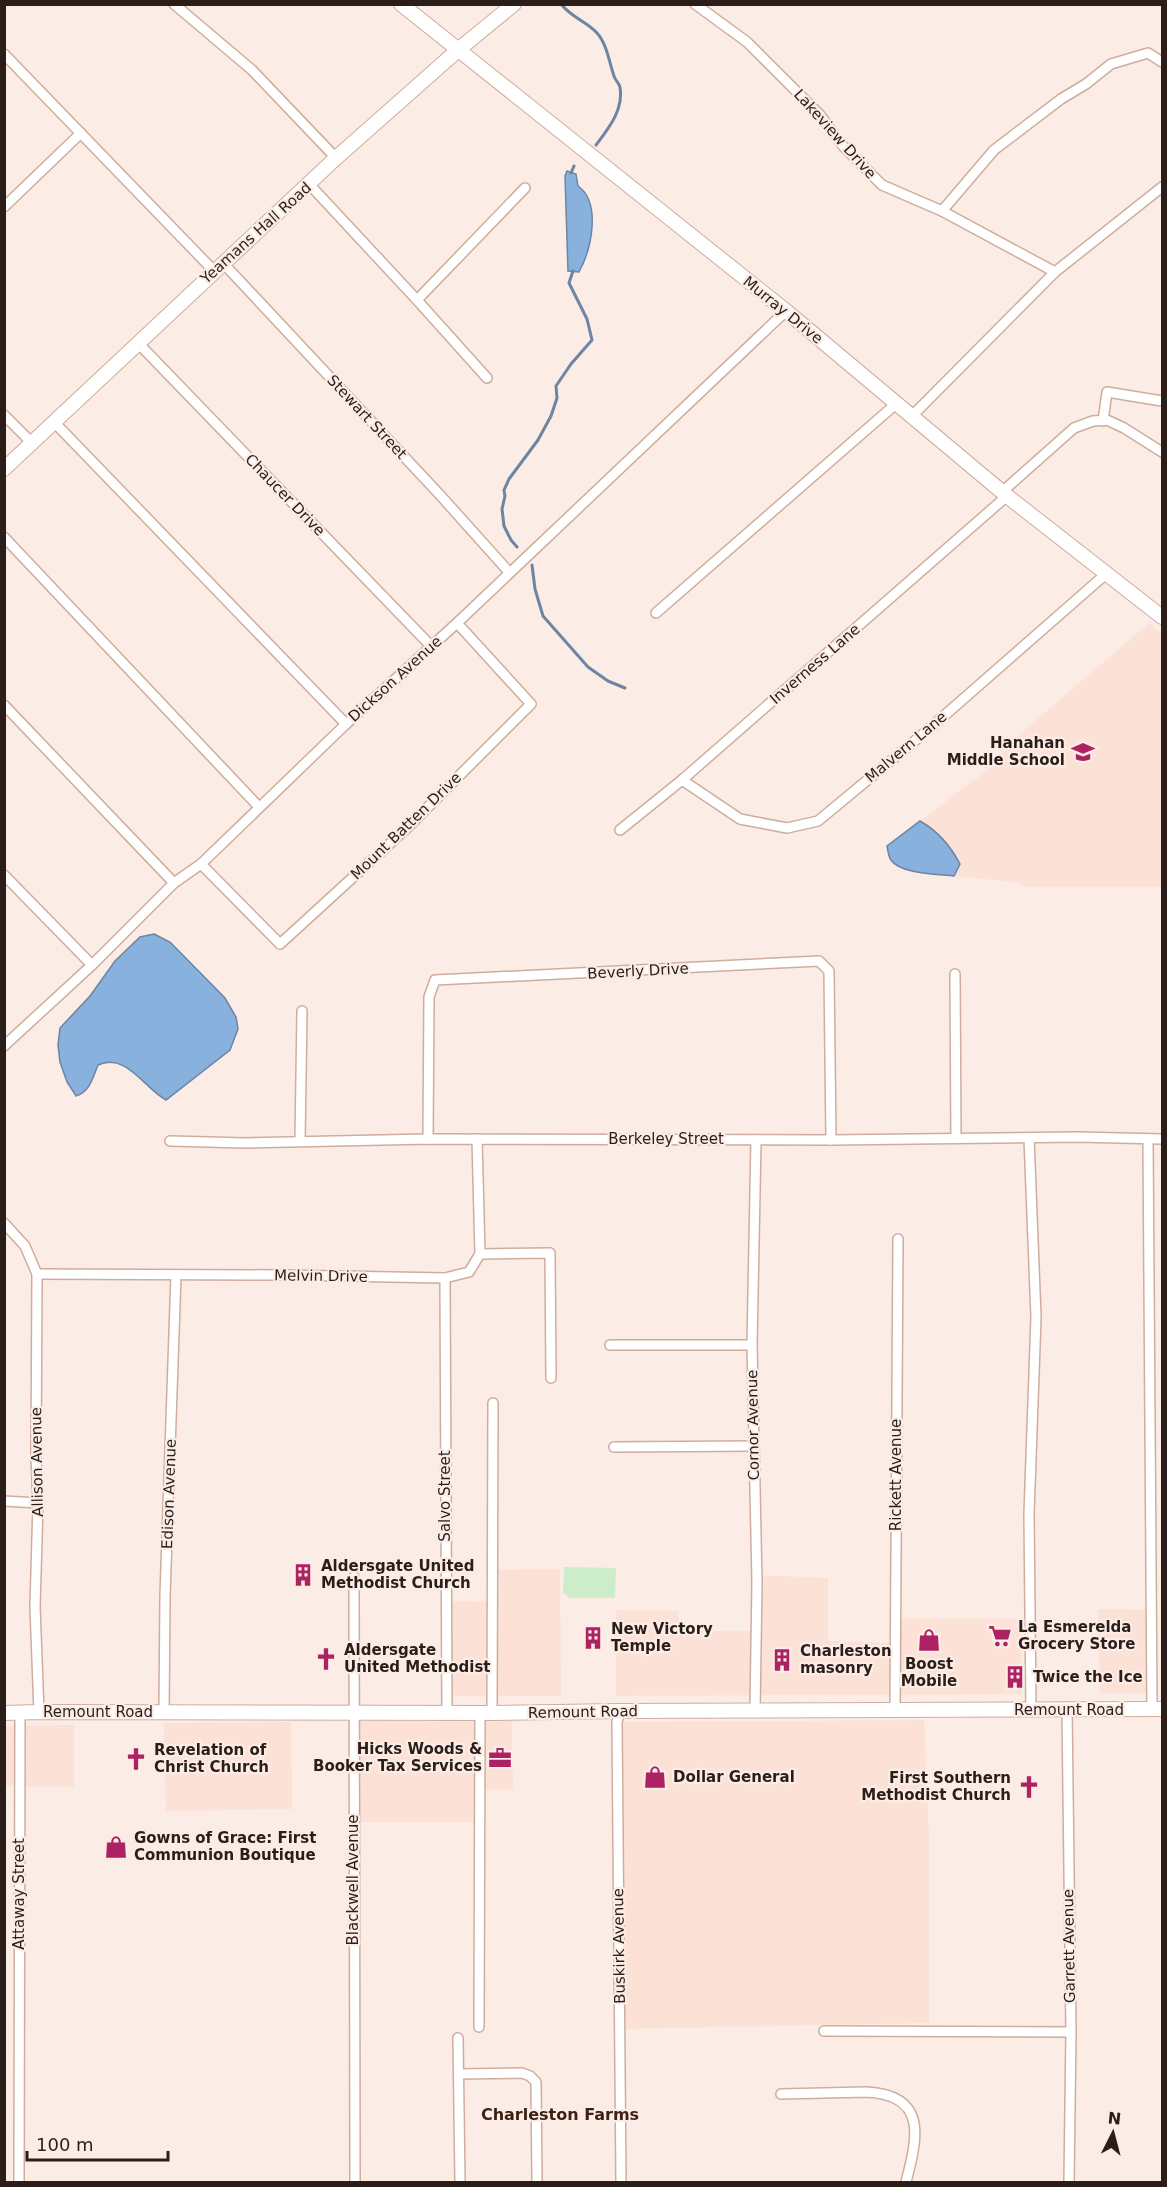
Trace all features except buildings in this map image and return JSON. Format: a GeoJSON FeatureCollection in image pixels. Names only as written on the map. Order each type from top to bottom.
{"type":"FeatureCollection","features":[{"type":"Feature","properties":{"kind":"street"},"geometry":{"type":"LineString","coordinates":[[174,4],[252,70],[336,158]]}},
{"type":"Feature","properties":{"kind":"street","name":"Murray Drive"},"geometry":{"type":"LineString","coordinates":[[401,4],[786,311],[1005,494],[1162,617]]}},
{"type":"Feature","properties":{"kind":"street","name":"Yeamans Hall Road"},"geometry":{"type":"LineString","coordinates":[[4,469],[219,267],[310,185],[336,158],[458,50],[514,4]]}},
{"type":"Feature","properties":{"kind":"street","name":"Lakeview Drive"},"geometry":{"type":"LineString","coordinates":[[695,4],[747,42],[820,115],[843,147],[882,185],[942,211],[1055,272]]}},
{"type":"Feature","properties":{"kind":"street"},"geometry":{"type":"LineString","coordinates":[[942,211],[994,150],[1111,64],[1148,53],[1162,62]]}},
{"type":"Feature","properties":{"kind":"street","name":"Stewart Street"},"geometry":{"type":"LineString","coordinates":[[4,54],[81,133],[219,267],[440,495],[510,572]]}},
{"type":"Feature","properties":{"kind":"street"},"geometry":{"type":"LineString","coordinates":[[4,207],[81,133]]}},
{"type":"Feature","properties":{"kind":"street"},"geometry":{"type":"LineString","coordinates":[[310,185],[487,378]]}},
{"type":"Feature","properties":{"kind":"street"},"geometry":{"type":"LineString","coordinates":[[912,416],[1055,272],[1162,187]]}},
{"type":"Feature","properties":{"kind":"street"},"geometry":{"type":"LineString","coordinates":[[417,300],[525,188]]}},
{"type":"Feature","properties":{"kind":"street","name":"Dickson Avenue"},"geometry":{"type":"LineString","coordinates":[[4,1046],[92,965],[174,883],[201,864],[346,724],[457,623],[786,311]]}},
{"type":"Feature","properties":{"kind":"street","name":"Chaucer Drive"},"geometry":{"type":"LineString","coordinates":[[139,344],[431,646]]}},
{"type":"Feature","properties":{"kind":"street"},"geometry":{"type":"LineString","coordinates":[[1162,401],[1107,392],[1103,421],[1107,420],[1124,428],[1162,452]]}},
{"type":"Feature","properties":{"kind":"street"},"geometry":{"type":"LineString","coordinates":[[656,613],[897,403]]}},
{"type":"Feature","properties":{"kind":"street"},"geometry":{"type":"LineString","coordinates":[[4,415],[32,443]]}},
{"type":"Feature","properties":{"kind":"street","name":"Inverness Lane"},"geometry":{"type":"LineString","coordinates":[[620,830],[682,780],[1005,494],[1074,428],[1093,421],[1103,421]]}},
{"type":"Feature","properties":{"kind":"street"},"geometry":{"type":"LineString","coordinates":[[54,422],[346,724]]}},
{"type":"Feature","properties":{"kind":"street"},"geometry":{"type":"LineString","coordinates":[[4,537],[260,807]]}},
{"type":"Feature","properties":{"kind":"street","name":"Malvern Lane"},"geometry":{"type":"LineString","coordinates":[[682,780],[740,819],[787,828],[818,821],[929,729],[1107,573]]}},
{"type":"Feature","properties":{"kind":"street","name":"Mount Batten Drive"},"geometry":{"type":"LineString","coordinates":[[201,864],[280,944],[408,827],[531,704],[457,623]]}},
{"type":"Feature","properties":{"kind":"street"},"geometry":{"type":"LineString","coordinates":[[4,705],[174,883]]}},
{"type":"Feature","properties":{"kind":"street"},"geometry":{"type":"LineString","coordinates":[[4,875],[92,965]]}},
{"type":"Feature","properties":{"kind":"street","name":"Beverly Drive"},"geometry":{"type":"LineString","coordinates":[[428,1139],[429,998],[435,980],[819,961],[829,971],[831,1140]]}},
{"type":"Feature","properties":{"kind":"street"},"geometry":{"type":"LineString","coordinates":[[955,974],[956,1138]]}},
{"type":"Feature","properties":{"kind":"street"},"geometry":{"type":"LineString","coordinates":[[300,1142],[302,1011]]}},
{"type":"Feature","properties":{"kind":"street"},"geometry":{"type":"LineString","coordinates":[[1029,1138],[1036,1317],[1029,1514],[1031,1710]]}},
{"type":"Feature","properties":{"kind":"street"},"geometry":{"type":"LineString","coordinates":[[477,1139],[480,1254],[550,1253],[551,1378]]}},
{"type":"Feature","properties":{"kind":"street"},"geometry":{"type":"LineString","coordinates":[[1148,1139],[1152,1527],[1157,1709]]}},
{"type":"Feature","properties":{"kind":"street","name":"Berkeley Street"},"geometry":{"type":"LineString","coordinates":[[170,1141],[1162,1139]]}},
{"type":"Feature","properties":{"kind":"street","name":"Cornor Avenue"},"geometry":{"type":"LineString","coordinates":[[755,1710],[757,1583],[752,1345],[756,1140]]}},
{"type":"Feature","properties":{"kind":"street","name":"Allison Avenue"},"geometry":{"type":"LineString","coordinates":[[4,1223],[25,1246],[37,1274],[36,1458],[38,1503],[35,1607],[39,1712]]}},
{"type":"Feature","properties":{"kind":"street","name":"Rickett Avenue"},"geometry":{"type":"LineString","coordinates":[[895,1711],[898,1239]]}},
{"type":"Feature","properties":{"kind":"street","name":"Melvin Drive"},"geometry":{"type":"LineString","coordinates":[[37,1274],[445,1278],[469,1272],[480,1254]]}},
{"type":"Feature","properties":{"kind":"street","name":"Edison Avenue"},"geometry":{"type":"LineString","coordinates":[[164,1712],[165,1596],[176,1275]]}},
{"type":"Feature","properties":{"kind":"street","name":"Salvo Street"},"geometry":{"type":"LineString","coordinates":[[445,1278],[447,1713]]}},
{"type":"Feature","properties":{"kind":"street"},"geometry":{"type":"LineString","coordinates":[[610,1345],[752,1345]]}},
{"type":"Feature","properties":{"kind":"street"},"geometry":{"type":"LineString","coordinates":[[479,2027],[493,1403]]}},
{"type":"Feature","properties":{"kind":"street"},"geometry":{"type":"LineString","coordinates":[[614,1446],[754,1446]]}},
{"type":"Feature","properties":{"kind":"street"},"geometry":{"type":"LineString","coordinates":[[4,1501],[38,1503]]}},
{"type":"Feature","properties":{"kind":"street"},"geometry":{"type":"LineString","coordinates":[[1152,1527],[1162,1526]]}},
{"type":"Feature","properties":{"kind":"street","name":"Blackwell Avenue"},"geometry":{"type":"LineString","coordinates":[[354,1577],[354,2182]]}},
{"type":"Feature","properties":{"kind":"street","name":"Garrett Avenue"},"geometry":{"type":"LineString","coordinates":[[1067,1709],[1071,2032],[1069,2182]]}},
{"type":"Feature","properties":{"kind":"street","name":"Remount Road"},"geometry":{"type":"LineString","coordinates":[[4,1713],[1157,1709]]}},
{"type":"Feature","properties":{"kind":"street","name":"Buskirk Avenue"},"geometry":{"type":"LineString","coordinates":[[620,1711],[617,1722],[621,2182]]}},
{"type":"Feature","properties":{"kind":"street","name":"Attaway Street"},"geometry":{"type":"LineString","coordinates":[[19,2182],[20,1713]]}},
{"type":"Feature","properties":{"kind":"street"},"geometry":{"type":"LineString","coordinates":[[824,2031],[1071,2032]]}},
{"type":"Feature","properties":{"kind":"street"},"geometry":{"type":"LineString","coordinates":[[458,2038],[460,2182]]}},
{"type":"Feature","properties":{"kind":"street"},"geometry":{"type":"LineString","coordinates":[[459,2074],[522,2073],[530,2076],[536,2082],[537,2182]]}},
{"type":"Feature","properties":{"kind":"street"},"geometry":{"type":"LineString","coordinates":[[781,2094],[866,2092],[894,2098],[908,2109],[916,2124],[915,2149],[906,2182]]}},
{"type":"Feature","properties":{"kind":"shaded area","name":"Hanahan Middle School"},"geometry":{"type":"Polygon","coordinates":[[[1149,623],[1162,634],[1162,887],[1028,887],[1020,883],[913,871],[899,867],[891,860],[887,846],[994,765],[1013,740],[1149,623]]]}},
{"type":"Feature","properties":{"kind":"shaded area"},"geometry":{"type":"Polygon","coordinates":[[[560,1569],[561,1696],[447,1696],[445,1601],[493,1602],[493,1570],[560,1569]]]}},
{"type":"Feature","properties":{"kind":"shaded area"},"geometry":{"type":"Polygon","coordinates":[[[757,1575],[828,1578],[828,1641],[895,1643],[895,1618],[1021,1619],[1022,1694],[616,1696],[616,1610],[678,1611],[679,1631],[756,1631],[757,1575]]]}},
{"type":"Feature","properties":{"kind":"shaded area"},"geometry":{"type":"Polygon","coordinates":[[[1098,1609],[1152,1610],[1152,1693],[1100,1693],[1098,1609]]]}},
{"type":"Feature","properties":{"kind":"shaded area"},"geometry":{"type":"Polygon","coordinates":[[[924,1720],[929,1835],[929,2023],[620,2029],[617,1722],[924,1720]]]}},
{"type":"Feature","properties":{"kind":"shaded area"},"geometry":{"type":"Polygon","coordinates":[[[353,1721],[512,1721],[513,1789],[481,1790],[480,1822],[353,1822],[353,1721]]]}},
{"type":"Feature","properties":{"kind":"shaded area"},"geometry":{"type":"Polygon","coordinates":[[[291,1722],[292,1809],[166,1811],[164,1723],[291,1722]]]}},
{"type":"Feature","properties":{"kind":"shaded area"},"geometry":{"type":"Polygon","coordinates":[[[74,1725],[74,1787],[5,1786],[5,1726],[74,1725]]]}},
{"type":"Feature","properties":{"kind":"green space"},"geometry":{"type":"Polygon","coordinates":[[[564,1567],[616,1568],[615,1598],[570,1598],[563,1593],[564,1567]]]}},
{"type":"Feature","properties":{"kind":"water"},"geometry":{"type":"Polygon","coordinates":[[[567,171],[576,174],[578,186],[590,204],[592,215],[590,240],[579,272],[568,271],[565,176],[567,171]]]}},
{"type":"Feature","properties":{"kind":"water"},"geometry":{"type":"Polygon","coordinates":[[[920,821],[938,834],[956,857],[960,864],[954,876],[911,871],[896,865],[890,858],[887,846],[920,821]]]}},
{"type":"Feature","properties":{"kind":"water"},"geometry":{"type":"Polygon","coordinates":[[[154,934],[170,942],[225,998],[236,1017],[238,1029],[230,1050],[166,1100],[126,1067],[108,1062],[98,1065],[88,1088],[76,1096],[67,1082],[60,1062],[58,1045],[60,1028],[90,996],[115,961],[140,937],[154,934]]]}},
{"type":"Feature","properties":{"kind":"waterway"},"geometry":{"type":"LineString","coordinates":[[561,4],[600,37],[620,87],[620,104],[610,126],[596,145]]}},
{"type":"Feature","properties":{"kind":"waterway"},"geometry":{"type":"LineString","coordinates":[[571,173],[574,166]]}},
{"type":"Feature","properties":{"kind":"waterway"},"geometry":{"type":"LineString","coordinates":[[517,547],[504,526],[502,509],[504,490],[509,479],[538,440],[551,416],[557,398],[556,386],[592,340],[587,319],[569,283],[573,271]]}},
{"type":"Feature","properties":{"kind":"waterway"},"geometry":{"type":"LineString","coordinates":[[532,565],[535,589],[543,616],[588,667],[608,681],[625,688]]}},
{"type":"Feature","properties":{"kind":"place","name":"Hanahan Middle School"},"geometry":{"type":"Point","coordinates":[1083,752]}},
{"type":"Feature","properties":{"kind":"place","name":"Aldersgate United Methodist Church"},"geometry":{"type":"Point","coordinates":[303,1575]}},
{"type":"Feature","properties":{"kind":"place","name":"La Esmerelda Grocery Store"},"geometry":{"type":"Point","coordinates":[1000,1636]}},
{"type":"Feature","properties":{"kind":"place","name":"New Victory Temple"},"geometry":{"type":"Point","coordinates":[593,1638]}},
{"type":"Feature","properties":{"kind":"place","name":"Boost Mobile"},"geometry":{"type":"Point","coordinates":[929,1640]}},
{"type":"Feature","properties":{"kind":"place","name":"Aldersgate United Methodist"},"geometry":{"type":"Point","coordinates":[326,1659]}},
{"type":"Feature","properties":{"kind":"place","name":"Charleston masonry"},"geometry":{"type":"Point","coordinates":[782,1660]}},
{"type":"Feature","properties":{"kind":"place","name":"Twice the Ice"},"geometry":{"type":"Point","coordinates":[1015,1677]}},
{"type":"Feature","properties":{"kind":"place","name":"Hicks Woods & Booker Tax Services"},"geometry":{"type":"Point","coordinates":[500,1758]}},
{"type":"Feature","properties":{"kind":"place","name":"Revelation of Christ Church"},"geometry":{"type":"Point","coordinates":[136,1759]}},
{"type":"Feature","properties":{"kind":"place","name":"Dollar General"},"geometry":{"type":"Point","coordinates":[655,1777]}},
{"type":"Feature","properties":{"kind":"place","name":"First Southern Methodist Church"},"geometry":{"type":"Point","coordinates":[1029,1787]}},
{"type":"Feature","properties":{"kind":"place","name":"Gowns of Grace: First Communion Boutique"},"geometry":{"type":"Point","coordinates":[116,1847]}},
{"type":"Feature","properties":{"kind":"district","name":"Charleston Farms"},"geometry":{"type":"Point","coordinates":[560,2114]}}]}
